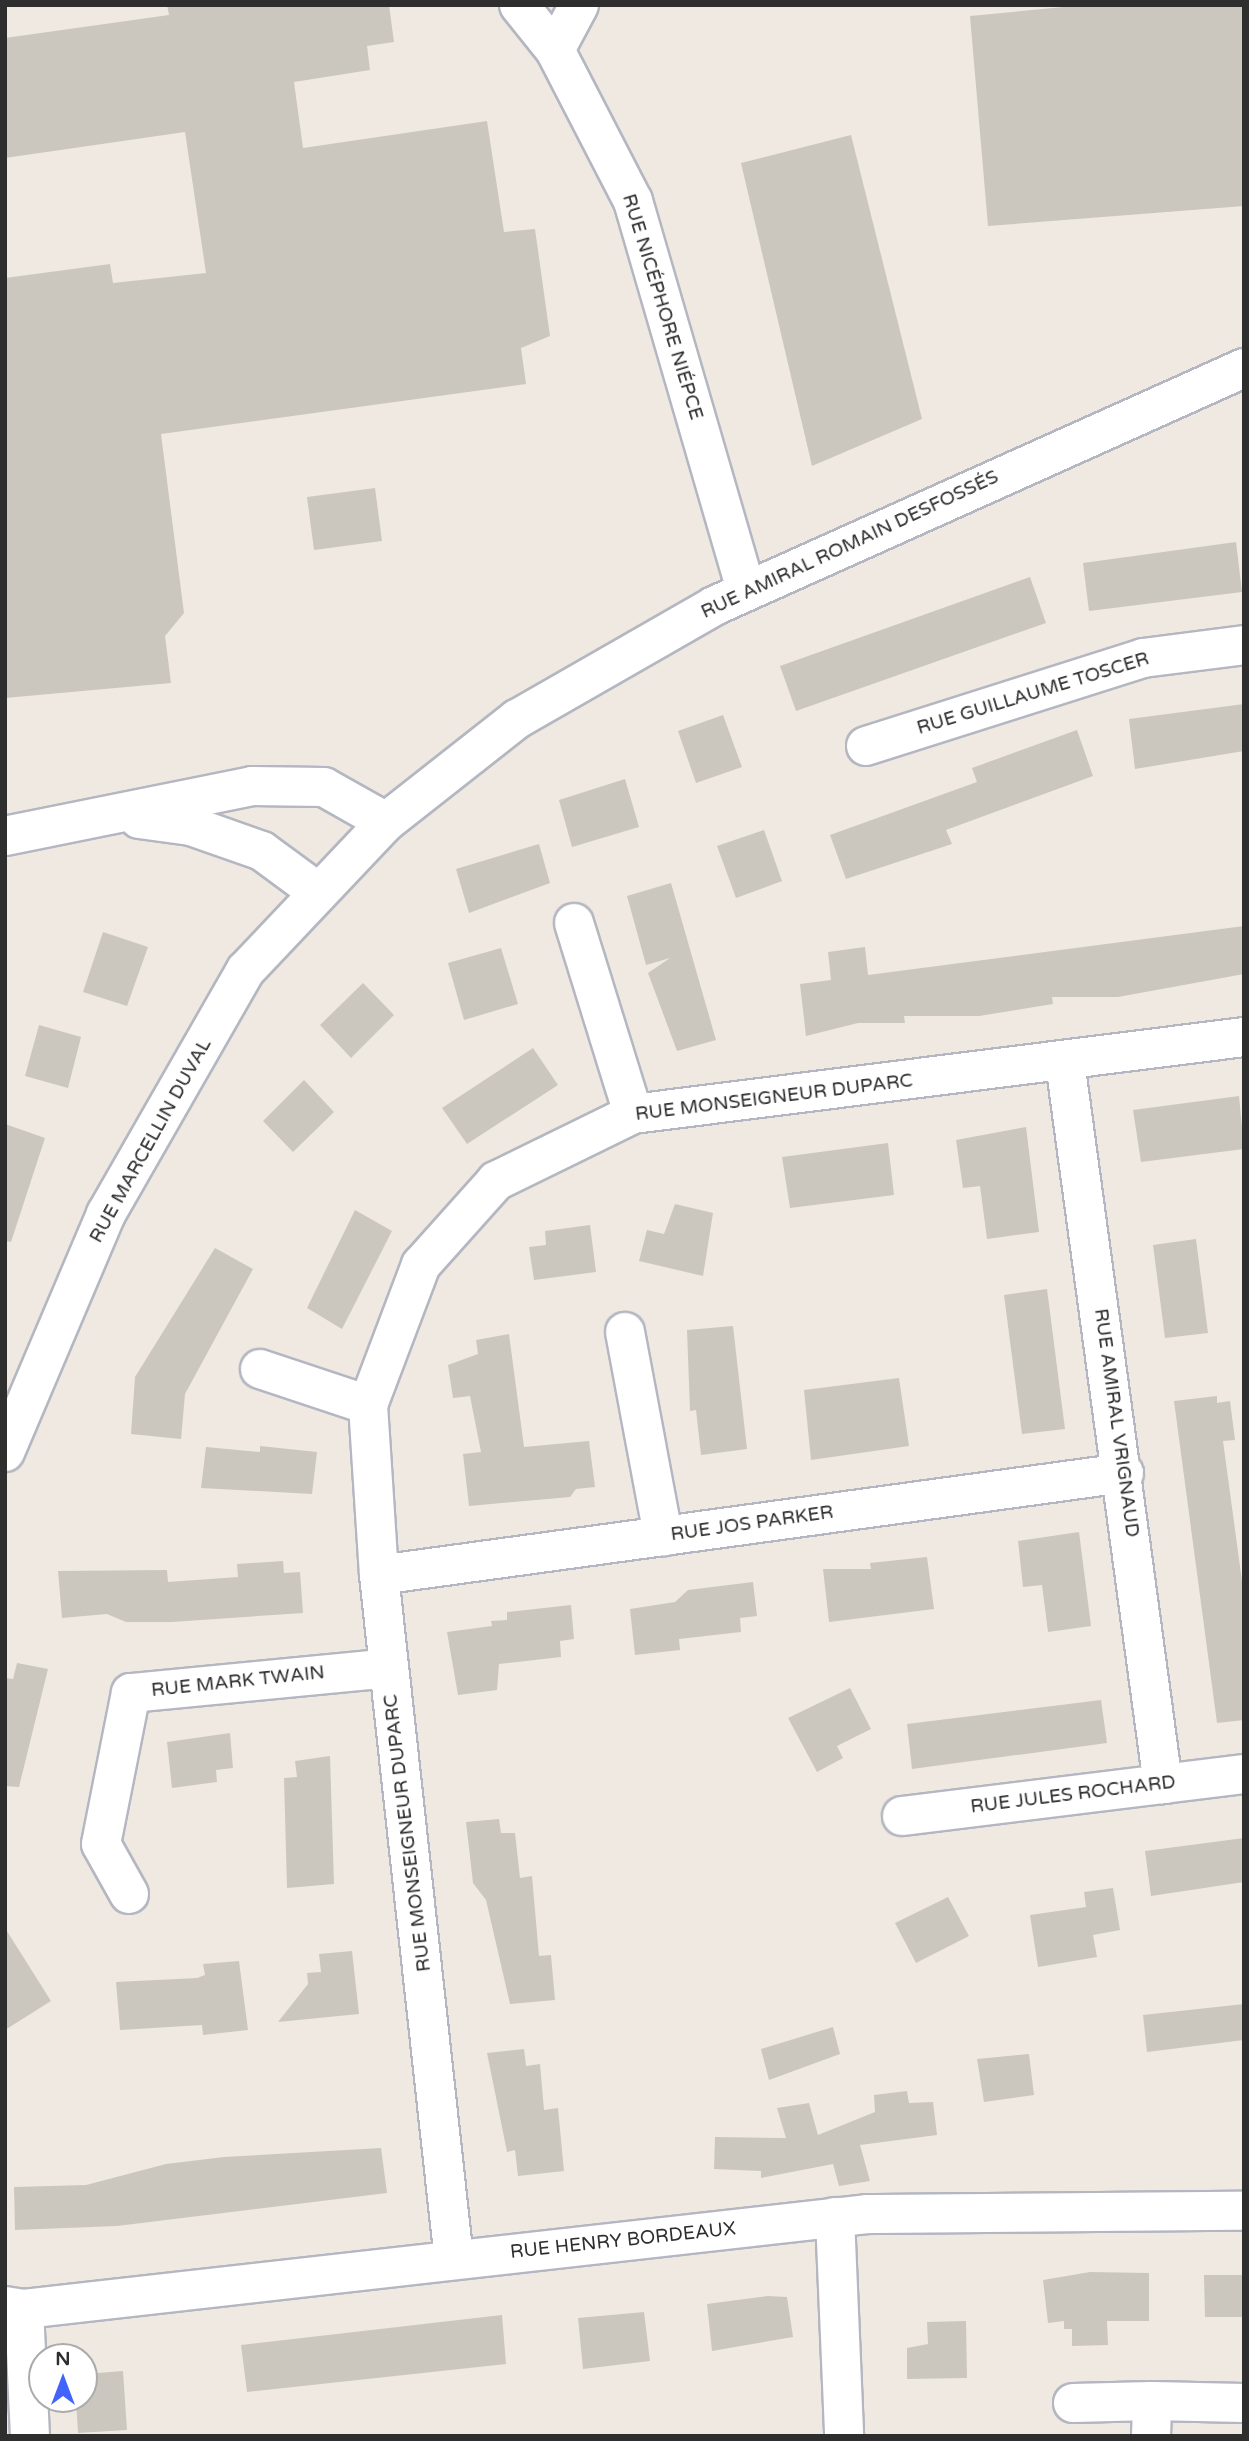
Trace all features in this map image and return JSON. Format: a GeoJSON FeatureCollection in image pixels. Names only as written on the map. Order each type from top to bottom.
{"type":"FeatureCollection","features":[{"type":"Feature","properties":{"kind":"street","name":"RUE NICÉPHORE NIÉPCE"},"geometry":{"type":"LineString","coordinates":[[519,5],[555,50],[633,201],[746,590]]}},
{"type":"Feature","properties":{"kind":"street"},"geometry":{"type":"LineString","coordinates":[[555,50],[579,5]]}},
{"type":"Feature","properties":{"kind":"street","name":"RUE AMIRAL ROMAIN DESFOSSÉS"},"geometry":{"type":"LineString","coordinates":[[315,890],[386,822],[517,719],[746,590],[1244,368]]}},
{"type":"Feature","properties":{"kind":"street","name":"RUE GUILLAUME TOSCER"},"geometry":{"type":"LineString","coordinates":[[866,746],[1143,658],[1244,645]]}},
{"type":"Feature","properties":{"kind":"street"},"geometry":{"type":"LineString","coordinates":[[5,836],[120,817],[252,786],[324,787],[386,822]]}},
{"type":"Feature","properties":{"kind":"street"},"geometry":{"type":"LineString","coordinates":[[120,817],[191,826],[262,852],[315,890]]}},
{"type":"Feature","properties":{"kind":"street","name":"RUE MARCELLIN DUVAL"},"geometry":{"type":"LineString","coordinates":[[5,1452],[106,1214],[246,970],[315,890]]}},
{"type":"Feature","properties":{"kind":"street"},"geometry":{"type":"LineString","coordinates":[[574,923],[633,1114]]}},
{"type":"Feature","properties":{"kind":"street","name":"RUE MONSEIGNEUR DUPARC"},"geometry":{"type":"LineString","coordinates":[[454,2260],[379,1575],[368,1405],[421,1265],[496,1181],[633,1114],[1065,1062],[1244,1037]]}},
{"type":"Feature","properties":{"kind":"street","name":"RUE AMIRAL VRIGNAUD"},"geometry":{"type":"LineString","coordinates":[[1065,1062],[1124,1473],[1163,1784]]}},
{"type":"Feature","properties":{"kind":"street"},"geometry":{"type":"LineString","coordinates":[[625,1332],[663,1536]]}},
{"type":"Feature","properties":{"kind":"street"},"geometry":{"type":"LineString","coordinates":[[260,1369],[368,1405]]}},
{"type":"Feature","properties":{"kind":"street","name":"RUE JOS PARKER"},"geometry":{"type":"LineString","coordinates":[[379,1575],[1124,1473]]}},
{"type":"Feature","properties":{"kind":"street","name":"RUE MARK TWAIN"},"geometry":{"type":"LineString","coordinates":[[129,1894],[101,1844],[131,1693],[389,1668]]}},
{"type":"Feature","properties":{"kind":"street","name":"RUE JULES ROCHARD"},"geometry":{"type":"LineString","coordinates":[[902,1816],[1244,1774]]}},
{"type":"Feature","properties":{"kind":"street","name":"RUE HENRY BORDEAUX"},"geometry":{"type":"LineString","coordinates":[[15,2307],[835,2217],[1244,2211]]}},
{"type":"Feature","properties":{"kind":"street"},"geometry":{"type":"LineString","coordinates":[[835,2217],[844,2436]]}},
{"type":"Feature","properties":{"kind":"street"},"geometry":{"type":"LineString","coordinates":[[15,2307],[30,2436]]}},
{"type":"Feature","properties":{"kind":"street"},"geometry":{"type":"LineString","coordinates":[[1073,2403],[1151,2418],[1244,2403]]}},
{"type":"Feature","properties":{"kind":"building"},"geometry":{"type":"Polygon","coordinates":[[[167,5],[389,5],[394,42],[367,46],[370,70],[294,82],[303,148],[487,121],[504,232],[535,229],[550,336],[521,348],[526,384],[161,434],[184,613],[165,636],[171,683],[5,698],[5,278],[110,264],[113,283],[206,273],[185,132],[5,158],[5,38],[169,15],[167,5]]]}},
{"type":"Feature","properties":{"kind":"building"},"geometry":{"type":"Polygon","coordinates":[[[1085,5],[1244,5],[1244,206],[988,226],[970,16],[1085,5]]]}},
{"type":"Feature","properties":{"kind":"building"},"geometry":{"type":"Polygon","coordinates":[[[851,135],[922,419],[812,466],[741,163],[851,135]]]}},
{"type":"Feature","properties":{"kind":"building"},"geometry":{"type":"Polygon","coordinates":[[[375,488],[382,541],[314,550],[307,497],[375,488]]]}},
{"type":"Feature","properties":{"kind":"building"},"geometry":{"type":"Polygon","coordinates":[[[1236,542],[1242,592],[1089,611],[1083,563],[1236,542]]]}},
{"type":"Feature","properties":{"kind":"building"},"geometry":{"type":"Polygon","coordinates":[[[1030,577],[1046,623],[796,711],[780,666],[1030,577]]]}},
{"type":"Feature","properties":{"kind":"building"},"geometry":{"type":"Polygon","coordinates":[[[1244,704],[1244,751],[1135,769],[1129,719],[1244,704]]]}},
{"type":"Feature","properties":{"kind":"building"},"geometry":{"type":"Polygon","coordinates":[[[723,715],[742,767],[696,783],[678,731],[723,715]]]}},
{"type":"Feature","properties":{"kind":"building"},"geometry":{"type":"Polygon","coordinates":[[[1077,730],[1093,776],[946,830],[952,844],[846,879],[830,835],[977,782],[972,768],[1077,730]]]}},
{"type":"Feature","properties":{"kind":"building"},"geometry":{"type":"Polygon","coordinates":[[[625,779],[639,827],[572,847],[559,800],[625,779]]]}},
{"type":"Feature","properties":{"kind":"building"},"geometry":{"type":"Polygon","coordinates":[[[764,830],[782,881],[736,898],[717,846],[764,830]]]}},
{"type":"Feature","properties":{"kind":"building"},"geometry":{"type":"Polygon","coordinates":[[[539,844],[550,883],[469,913],[456,869],[539,844]]]}},
{"type":"Feature","properties":{"kind":"building"},"geometry":{"type":"Polygon","coordinates":[[[671,883],[716,1040],[677,1051],[648,973],[670,958],[646,965],[627,896],[671,883]]]}},
{"type":"Feature","properties":{"kind":"building"},"geometry":{"type":"Polygon","coordinates":[[[1244,926],[1244,974],[1118,997],[1052,997],[1053,1004],[979,1016],[904,1016],[905,1023],[858,1023],[806,1036],[800,984],[831,980],[828,952],[865,947],[868,975],[1244,926]]]}},
{"type":"Feature","properties":{"kind":"building"},"geometry":{"type":"Polygon","coordinates":[[[103,932],[148,947],[127,1006],[83,992],[103,932]]]}},
{"type":"Feature","properties":{"kind":"building"},"geometry":{"type":"Polygon","coordinates":[[[501,948],[518,1004],[464,1020],[448,963],[501,948]]]}},
{"type":"Feature","properties":{"kind":"building"},"geometry":{"type":"Polygon","coordinates":[[[363,983],[394,1015],[351,1058],[320,1025],[363,983]]]}},
{"type":"Feature","properties":{"kind":"building"},"geometry":{"type":"Polygon","coordinates":[[[39,1025],[81,1037],[68,1088],[25,1076],[39,1025]]]}},
{"type":"Feature","properties":{"kind":"building"},"geometry":{"type":"Polygon","coordinates":[[[533,1048],[558,1085],[467,1144],[442,1108],[533,1048]]]}},
{"type":"Feature","properties":{"kind":"building"},"geometry":{"type":"Polygon","coordinates":[[[304,1080],[334,1112],[293,1152],[263,1121],[304,1080]]]}},
{"type":"Feature","properties":{"kind":"building"},"geometry":{"type":"Polygon","coordinates":[[[1239,1096],[1244,1149],[1141,1162],[1133,1110],[1239,1096]]]}},
{"type":"Feature","properties":{"kind":"building"},"geometry":{"type":"Polygon","coordinates":[[[5,1124],[45,1138],[11,1242],[5,1241],[5,1124]]]}},
{"type":"Feature","properties":{"kind":"building"},"geometry":{"type":"Polygon","coordinates":[[[1026,1127],[1039,1232],[987,1239],[980,1186],[963,1188],[956,1140],[1026,1127]]]}},
{"type":"Feature","properties":{"kind":"building"},"geometry":{"type":"Polygon","coordinates":[[[888,1143],[894,1195],[790,1208],[782,1157],[888,1143]]]}},
{"type":"Feature","properties":{"kind":"building"},"geometry":{"type":"Polygon","coordinates":[[[675,1204],[713,1213],[703,1276],[639,1261],[647,1230],[664,1234],[675,1204]]]}},
{"type":"Feature","properties":{"kind":"building"},"geometry":{"type":"Polygon","coordinates":[[[355,1210],[392,1231],[342,1329],[307,1308],[355,1210]]]}},
{"type":"Feature","properties":{"kind":"building"},"geometry":{"type":"Polygon","coordinates":[[[590,1225],[596,1272],[534,1280],[529,1247],[546,1245],[545,1231],[590,1225]]]}},
{"type":"Feature","properties":{"kind":"building"},"geometry":{"type":"Polygon","coordinates":[[[1196,1239],[1208,1333],[1165,1338],[1153,1245],[1196,1239]]]}},
{"type":"Feature","properties":{"kind":"building"},"geometry":{"type":"Polygon","coordinates":[[[215,1248],[253,1269],[185,1394],[181,1439],[131,1434],[135,1377],[215,1248]]]}},
{"type":"Feature","properties":{"kind":"building"},"geometry":{"type":"Polygon","coordinates":[[[1047,1289],[1065,1429],[1022,1434],[1004,1295],[1047,1289]]]}},
{"type":"Feature","properties":{"kind":"building"},"geometry":{"type":"Polygon","coordinates":[[[733,1326],[747,1449],[701,1455],[696,1410],[690,1411],[687,1330],[733,1326]]]}},
{"type":"Feature","properties":{"kind":"building"},"geometry":{"type":"Polygon","coordinates":[[[509,1334],[524,1447],[589,1441],[595,1487],[576,1489],[570,1497],[469,1506],[463,1454],[481,1452],[470,1396],[453,1398],[448,1365],[478,1354],[476,1340],[509,1334]]]}},
{"type":"Feature","properties":{"kind":"building"},"geometry":{"type":"Polygon","coordinates":[[[899,1378],[909,1446],[811,1460],[804,1390],[899,1378]]]}},
{"type":"Feature","properties":{"kind":"building"},"geometry":{"type":"Polygon","coordinates":[[[1217,1396],[1217,1403],[1230,1401],[1235,1440],[1223,1441],[1244,1596],[1244,1720],[1217,1723],[1174,1401],[1217,1396]]]}},
{"type":"Feature","properties":{"kind":"building"},"geometry":{"type":"Polygon","coordinates":[[[260,1446],[317,1452],[312,1494],[201,1488],[206,1447],[260,1452],[260,1446]]]}},
{"type":"Feature","properties":{"kind":"building"},"geometry":{"type":"Polygon","coordinates":[[[1079,1532],[1091,1626],[1048,1632],[1042,1585],[1023,1587],[1018,1541],[1079,1532]]]}},
{"type":"Feature","properties":{"kind":"building"},"geometry":{"type":"Polygon","coordinates":[[[927,1557],[934,1609],[829,1622],[823,1569],[871,1569],[870,1563],[927,1557]]]}},
{"type":"Feature","properties":{"kind":"building"},"geometry":{"type":"Polygon","coordinates":[[[283,1561],[284,1573],[300,1572],[303,1613],[172,1622],[126,1622],[107,1614],[62,1618],[58,1571],[167,1570],[168,1582],[238,1577],[237,1564],[283,1561]]]}},
{"type":"Feature","properties":{"kind":"building"},"geometry":{"type":"Polygon","coordinates":[[[753,1582],[757,1616],[740,1618],[741,1632],[679,1639],[680,1650],[635,1655],[630,1609],[675,1602],[688,1590],[753,1582]]]}},
{"type":"Feature","properties":{"kind":"building"},"geometry":{"type":"Polygon","coordinates":[[[571,1605],[574,1639],[560,1641],[561,1657],[499,1664],[497,1690],[458,1695],[447,1632],[492,1626],[491,1621],[507,1620],[507,1612],[571,1605]]]}},
{"type":"Feature","properties":{"kind":"building"},"geometry":{"type":"Polygon","coordinates":[[[17,1663],[48,1669],[19,1787],[5,1786],[5,1678],[13,1679],[17,1663]]]}},
{"type":"Feature","properties":{"kind":"building"},"geometry":{"type":"Polygon","coordinates":[[[850,1688],[871,1729],[837,1746],[843,1758],[817,1772],[788,1718],[850,1688]]]}},
{"type":"Feature","properties":{"kind":"building"},"geometry":{"type":"Polygon","coordinates":[[[1101,1700],[1107,1743],[912,1769],[907,1724],[1101,1700]]]}},
{"type":"Feature","properties":{"kind":"building"},"geometry":{"type":"Polygon","coordinates":[[[230,1733],[233,1768],[216,1770],[217,1782],[172,1788],[167,1742],[230,1733]]]}},
{"type":"Feature","properties":{"kind":"building"},"geometry":{"type":"Polygon","coordinates":[[[330,1756],[334,1884],[287,1888],[284,1778],[297,1777],[295,1761],[330,1756]]]}},
{"type":"Feature","properties":{"kind":"building"},"geometry":{"type":"Polygon","coordinates":[[[499,1819],[501,1833],[515,1833],[520,1878],[532,1876],[539,1956],[551,1955],[555,2000],[510,2004],[486,1900],[473,1883],[466,1822],[499,1819]]]}},
{"type":"Feature","properties":{"kind":"building"},"geometry":{"type":"Polygon","coordinates":[[[1244,1838],[1244,1882],[1151,1896],[1145,1851],[1244,1838]]]}},
{"type":"Feature","properties":{"kind":"building"},"geometry":{"type":"Polygon","coordinates":[[[1113,1888],[1120,1930],[1093,1935],[1097,1957],[1038,1967],[1030,1915],[1086,1907],[1084,1892],[1113,1888]]]}},
{"type":"Feature","properties":{"kind":"building"},"geometry":{"type":"Polygon","coordinates":[[[948,1897],[969,1936],[916,1963],[895,1923],[948,1897]]]}},
{"type":"Feature","properties":{"kind":"building"},"geometry":{"type":"Polygon","coordinates":[[[5,1928],[51,2001],[5,2030],[5,1928]]]}},
{"type":"Feature","properties":{"kind":"building"},"geometry":{"type":"Polygon","coordinates":[[[352,1951],[359,2014],[278,2022],[308,1984],[307,1973],[321,1972],[319,1954],[352,1951]]]}},
{"type":"Feature","properties":{"kind":"building"},"geometry":{"type":"Polygon","coordinates":[[[239,1961],[248,2030],[203,2035],[202,2025],[120,2030],[116,1982],[197,1978],[205,1975],[203,1964],[239,1961]]]}},
{"type":"Feature","properties":{"kind":"building"},"geometry":{"type":"Polygon","coordinates":[[[1244,2004],[1244,2040],[1147,2052],[1143,2015],[1244,2004]]]}},
{"type":"Feature","properties":{"kind":"building"},"geometry":{"type":"Polygon","coordinates":[[[833,2027],[840,2054],[769,2080],[761,2049],[833,2027]]]}},
{"type":"Feature","properties":{"kind":"building"},"geometry":{"type":"Polygon","coordinates":[[[524,2049],[526,2066],[540,2064],[544,2110],[558,2108],[564,2171],[518,2176],[515,2150],[507,2152],[487,2053],[524,2049]]]}},
{"type":"Feature","properties":{"kind":"building"},"geometry":{"type":"Polygon","coordinates":[[[1029,2054],[1034,2095],[984,2102],[977,2059],[1029,2054]]]}},
{"type":"Feature","properties":{"kind":"building"},"geometry":{"type":"Polygon","coordinates":[[[907,2091],[909,2103],[933,2102],[937,2135],[860,2145],[870,2181],[839,2186],[833,2164],[761,2178],[761,2171],[714,2169],[715,2137],[786,2138],[777,2108],[809,2103],[818,2135],[875,2112],[874,2095],[907,2091]]]}},
{"type":"Feature","properties":{"kind":"building"},"geometry":{"type":"Polygon","coordinates":[[[381,2148],[387,2193],[117,2226],[15,2230],[14,2187],[86,2185],[166,2164],[224,2157],[381,2148]]]}},
{"type":"Feature","properties":{"kind":"building"},"geometry":{"type":"Polygon","coordinates":[[[1090,2272],[1149,2273],[1149,2321],[1107,2321],[1108,2345],[1072,2346],[1072,2329],[1064,2329],[1064,2321],[1048,2323],[1043,2280],[1090,2272]]]}},
{"type":"Feature","properties":{"kind":"building"},"geometry":{"type":"Polygon","coordinates":[[[1204,2275],[1244,2275],[1244,2317],[1205,2317],[1204,2275]]]}},
{"type":"Feature","properties":{"kind":"building"},"geometry":{"type":"Polygon","coordinates":[[[768,2296],[787,2297],[793,2337],[712,2351],[707,2304],[768,2296]]]}},
{"type":"Feature","properties":{"kind":"building"},"geometry":{"type":"Polygon","coordinates":[[[644,2312],[650,2361],[583,2369],[578,2318],[644,2312]]]}},
{"type":"Feature","properties":{"kind":"building"},"geometry":{"type":"Polygon","coordinates":[[[502,2315],[506,2364],[247,2392],[241,2345],[502,2315]]]}},
{"type":"Feature","properties":{"kind":"building"},"geometry":{"type":"Polygon","coordinates":[[[966,2321],[967,2378],[907,2379],[907,2348],[928,2344],[927,2322],[966,2321]]]}},
{"type":"Feature","properties":{"kind":"building"},"geometry":{"type":"Polygon","coordinates":[[[123,2371],[127,2430],[78,2433],[77,2413],[98,2413],[98,2373],[123,2371]]]}}]}
